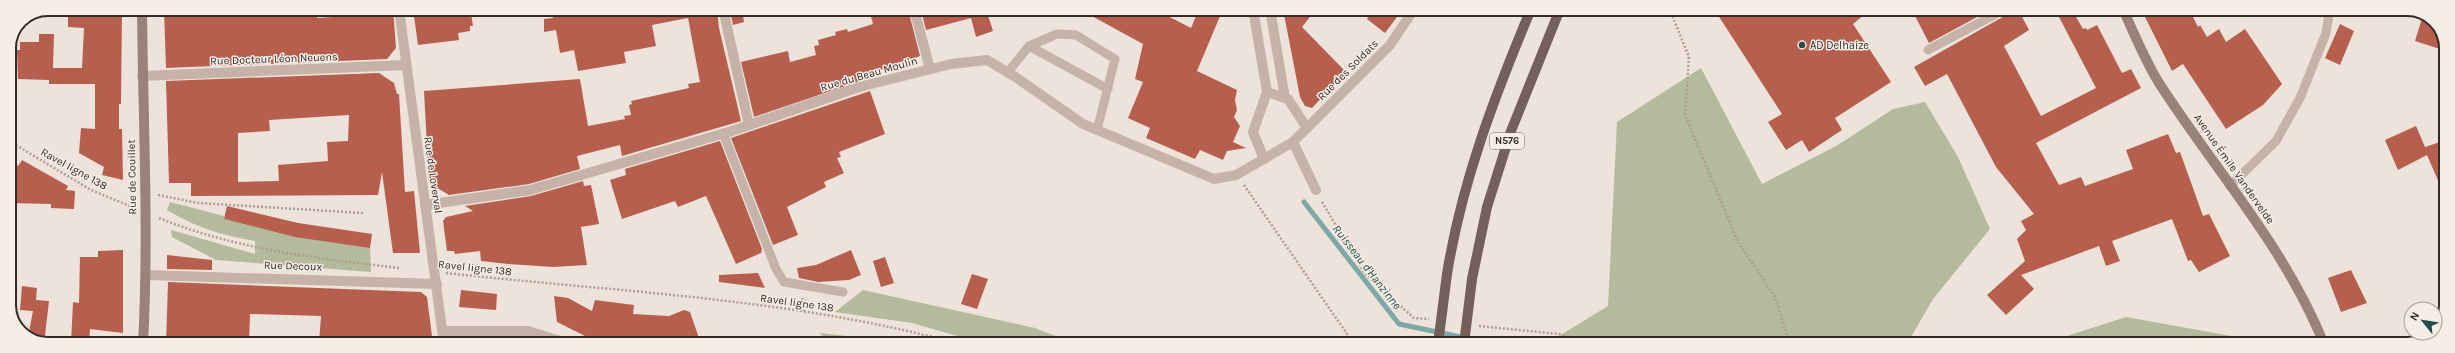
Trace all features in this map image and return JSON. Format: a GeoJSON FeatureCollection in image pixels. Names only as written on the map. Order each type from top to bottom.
{"type":"FeatureCollection","features":[{"type":"Feature","properties":{"kind":"main road","name":"Rue de Couillet"},"geometry":{"type":"LineString","coordinates":[[142,16],[144,212],[147,275],[143,337]]}},
{"type":"Feature","properties":{"kind":"main road","name":"N576"},"geometry":{"type":"LineString","coordinates":[[1439,337],[1447,274],[1460,209],[1474,160],[1502,79],[1528,16]]}},
{"type":"Feature","properties":{"kind":"main road","name":"N576"},"geometry":{"type":"LineString","coordinates":[[1465,337],[1472,279],[1486,207],[1511,131],[1557,16]]}},
{"type":"Feature","properties":{"kind":"main road","name":"Avenue Émile Vandervelde"},"geometry":{"type":"LineString","coordinates":[[2126,16],[2159,82],[2287,268],[2309,306],[2321,337]]}},
{"type":"Feature","properties":{"kind":"street","name":"Rue de Loverval"},"geometry":{"type":"LineString","coordinates":[[400,16],[443,337]]}},
{"type":"Feature","properties":{"kind":"street"},"geometry":{"type":"LineString","coordinates":[[725,16],[749,125]]}},
{"type":"Feature","properties":{"kind":"street"},"geometry":{"type":"LineString","coordinates":[[916,16],[930,69]]}},
{"type":"Feature","properties":{"kind":"street"},"geometry":{"type":"LineString","coordinates":[[1254,16],[1267,92],[1253,132],[1264,159]]}},
{"type":"Feature","properties":{"kind":"street"},"geometry":{"type":"LineString","coordinates":[[1271,16],[1285,98]]}},
{"type":"Feature","properties":{"kind":"street","name":"Rue des Soldats"},"geometry":{"type":"LineString","coordinates":[[1293,142],[1390,45],[1409,16]]}},
{"type":"Feature","properties":{"kind":"street","name":"Rue du Beau Moulin"},"geometry":{"type":"LineString","coordinates":[[425,204],[530,190],[749,125],[859,87],[951,64],[987,60],[1008,72],[1083,124],[1214,179],[1236,175],[1293,142]]}},
{"type":"Feature","properties":{"kind":"street","name":"Rue Docteur Léon Neuens"},"geometry":{"type":"LineString","coordinates":[[142,76],[406,65]]}},
{"type":"Feature","properties":{"kind":"street"},"geometry":{"type":"LineString","coordinates":[[1267,92],[1288,99],[1307,128]]}},
{"type":"Feature","properties":{"kind":"street"},"geometry":{"type":"LineString","coordinates":[[1293,142],[1316,190]]}},
{"type":"Feature","properties":{"kind":"street","name":"Rue Decoux"},"geometry":{"type":"LineString","coordinates":[[147,275],[437,284]]}},
{"type":"Feature","properties":{"kind":"street"},"geometry":{"type":"LineString","coordinates":[[442,331],[528,332],[546,337]]}},
{"type":"Feature","properties":{"kind":"lane"},"geometry":{"type":"LineString","coordinates":[[1928,50],[1992,16]]}},
{"type":"Feature","properties":{"kind":"lane"},"geometry":{"type":"LineString","coordinates":[[2230,186],[2276,141],[2303,90],[2326,33],[2329,16]]}},
{"type":"Feature","properties":{"kind":"lane"},"geometry":{"type":"LineString","coordinates":[[1008,72],[1029,46],[1057,34],[1076,35],[1115,59],[1097,130]]}},
{"type":"Feature","properties":{"kind":"lane"},"geometry":{"type":"LineString","coordinates":[[1029,46],[1108,89]]}},
{"type":"Feature","properties":{"kind":"lane"},"geometry":{"type":"LineString","coordinates":[[723,133],[776,269],[784,282],[806,287],[843,292]]}},
{"type":"Feature","properties":{"kind":"path"},"geometry":{"type":"LineString","coordinates":[[1672,16],[1689,57],[1685,114],[1738,242],[1775,297],[1788,337]]}},
{"type":"Feature","properties":{"kind":"path","name":"Ravel ligne 138"},"geometry":{"type":"LineString","coordinates":[[16,145],[91,190],[175,224],[228,241],[341,262],[407,269]]}},
{"type":"Feature","properties":{"kind":"path"},"geometry":{"type":"LineString","coordinates":[[1236,175],[1256,200],[1349,337]]}},
{"type":"Feature","properties":{"kind":"path"},"geometry":{"type":"LineString","coordinates":[[144,192],[198,203],[363,213]]}},
{"type":"Feature","properties":{"kind":"path","name":"Ravel ligne 138"},"geometry":{"type":"LineString","coordinates":[[435,272],[804,311],[898,327],[934,337]]}},
{"type":"Feature","properties":{"kind":"green space"},"geometry":{"type":"Polygon","coordinates":[[[1701,68],[1762,184],[1838,145],[1893,109],[1925,102],[1958,157],[1990,229],[1933,299],[1911,337],[1557,337],[1608,306],[1617,122],[1701,68]]]}},
{"type":"Feature","properties":{"kind":"green space"},"geometry":{"type":"Polygon","coordinates":[[[170,202],[224,216],[224,219],[286,233],[368,245],[370,246],[371,272],[216,260],[172,237],[171,230],[255,254],[255,241],[230,236],[189,222],[167,210],[170,202]]]}},
{"type":"Feature","properties":{"kind":"green space"},"geometry":{"type":"Polygon","coordinates":[[[863,290],[1035,328],[1058,337],[961,337],[912,323],[835,312],[863,290]]]}},
{"type":"Feature","properties":{"kind":"green space"},"geometry":{"type":"Polygon","coordinates":[[[2126,317],[2237,337],[2064,337],[2126,317]]]}},
{"type":"Feature","properties":{"kind":"green space"},"geometry":{"type":"Polygon","coordinates":[[[820,333],[856,337],[823,337],[820,333]]]}},
{"type":"Feature","properties":{"kind":"building"},"geometry":{"type":"Polygon","coordinates":[[[68,16],[122,16],[121,104],[119,104],[119,129],[122,129],[123,180],[102,175],[104,167],[79,153],[81,128],[95,129],[95,84],[49,84],[49,80],[18,79],[17,50],[20,50],[20,42],[39,42],[39,34],[54,34],[53,68],[82,68],[84,28],[68,27],[68,16]]]}},
{"type":"Feature","properties":{"kind":"building"},"geometry":{"type":"Polygon","coordinates":[[[164,16],[317,16],[317,18],[347,16],[394,16],[396,48],[387,59],[166,68],[164,16]]]}},
{"type":"Feature","properties":{"kind":"building"},"geometry":{"type":"Polygon","coordinates":[[[414,16],[471,16],[473,26],[470,26],[470,31],[458,33],[459,40],[418,45],[414,16]]]}},
{"type":"Feature","properties":{"kind":"building"},"geometry":{"type":"Polygon","coordinates":[[[553,16],[718,16],[719,28],[741,121],[622,156],[620,145],[577,156],[580,169],[529,184],[449,195],[429,183],[424,91],[580,79],[588,126],[625,119],[624,116],[631,115],[629,105],[632,104],[631,101],[689,88],[688,84],[700,82],[688,18],[652,25],[656,46],[624,52],[626,63],[578,71],[574,50],[560,53],[556,30],[544,32],[544,19],[553,18],[553,16]]]}},
{"type":"Feature","properties":{"kind":"building"},"geometry":{"type":"Polygon","coordinates":[[[731,16],[743,16],[744,22],[733,25],[731,16]]]}},
{"type":"Feature","properties":{"kind":"building"},"geometry":{"type":"Polygon","coordinates":[[[871,16],[910,16],[920,56],[865,75],[866,79],[754,117],[741,62],[788,51],[790,62],[816,55],[814,46],[819,45],[818,40],[836,35],[835,32],[847,29],[848,32],[873,24],[871,16]]]}},
{"type":"Feature","properties":{"kind":"building"},"geometry":{"type":"Polygon","coordinates":[[[923,16],[988,16],[993,31],[976,37],[971,18],[926,30],[923,16]]]}},
{"type":"Feature","properties":{"kind":"building"},"geometry":{"type":"Polygon","coordinates":[[[1092,16],[1168,16],[1191,28],[1196,16],[1220,16],[1197,71],[1237,90],[1235,100],[1237,110],[1234,117],[1240,126],[1233,142],[1246,148],[1227,151],[1223,160],[1200,150],[1195,159],[1146,138],[1150,128],[1128,118],[1143,82],[1135,79],[1143,44],[1092,16]]]}},
{"type":"Feature","properties":{"kind":"building"},"geometry":{"type":"Polygon","coordinates":[[[1284,16],[1311,16],[1302,27],[1346,72],[1312,108],[1305,106],[1300,97],[1284,16]]]}},
{"type":"Feature","properties":{"kind":"building"},"geometry":{"type":"Polygon","coordinates":[[[1369,16],[1398,16],[1385,33],[1367,19],[1369,16]]]}},
{"type":"Feature","properties":{"kind":"building","name":"AD Delhaize"},"geometry":{"type":"Polygon","coordinates":[[[1719,16],[1863,16],[1853,24],[1891,82],[1835,118],[1842,130],[1809,152],[1802,140],[1786,150],[1768,122],[1782,114],[1719,16]]]}},
{"type":"Feature","properties":{"kind":"building"},"geometry":{"type":"Polygon","coordinates":[[[1915,16],[1979,16],[1929,43],[1915,16]]]}},
{"type":"Feature","properties":{"kind":"building"},"geometry":{"type":"Polygon","coordinates":[[[2004,16],[2022,16],[2029,30],[2004,46],[2041,116],[2096,88],[2059,17],[2075,16],[2083,29],[2086,28],[2087,30],[2097,25],[2122,73],[2131,69],[2141,88],[2036,143],[2059,185],[2081,177],[2085,186],[2133,169],[2126,150],[2168,134],[2176,153],[2180,152],[2203,216],[2209,214],[2230,256],[2199,272],[2191,260],[2188,261],[2172,219],[2112,241],[2120,261],[2106,266],[2099,246],[2021,275],[2034,289],[2006,315],[1987,295],[2025,261],[2017,239],[2026,230],[2021,221],[2034,214],[1996,167],[1947,74],[1925,86],[1914,67],[2004,16]]]}},
{"type":"Feature","properties":{"kind":"building"},"geometry":{"type":"Polygon","coordinates":[[[2144,16],[2192,16],[2198,27],[2200,25],[2207,37],[2219,29],[2226,42],[2245,29],[2282,84],[2263,105],[2226,129],[2183,64],[2172,71],[2144,16]]]}},
{"type":"Feature","properties":{"kind":"building"},"geometry":{"type":"Polygon","coordinates":[[[2422,20],[2434,30],[2437,36],[2439,49],[2415,41],[2422,20]]]}},
{"type":"Feature","properties":{"kind":"building"},"geometry":{"type":"Polygon","coordinates":[[[2340,24],[2354,31],[2340,65],[2325,58],[2340,24]]]}},
{"type":"Feature","properties":{"kind":"building"},"geometry":{"type":"Polygon","coordinates":[[[379,73],[394,83],[397,94],[399,94],[405,192],[414,191],[420,253],[393,253],[382,172],[378,195],[191,196],[191,183],[169,183],[166,81],[379,73]],[[349,115],[269,120],[270,131],[238,133],[238,182],[279,181],[278,165],[328,161],[327,142],[348,141],[349,115]]]}},
{"type":"Feature","properties":{"kind":"building"},"geometry":{"type":"Polygon","coordinates":[[[870,91],[885,134],[839,152],[841,157],[837,158],[844,173],[824,182],[826,187],[787,207],[798,235],[773,245],[731,138],[870,91]]]}},
{"type":"Feature","properties":{"kind":"building"},"geometry":{"type":"Polygon","coordinates":[[[2416,126],[2425,147],[2439,142],[2439,183],[2427,155],[2398,170],[2385,140],[2416,126]]]}},
{"type":"Feature","properties":{"kind":"building"},"geometry":{"type":"Polygon","coordinates":[[[720,141],[762,249],[761,253],[736,264],[706,196],[678,207],[675,201],[622,219],[610,180],[626,175],[625,169],[720,141]]]}},
{"type":"Feature","properties":{"kind":"building"},"geometry":{"type":"Polygon","coordinates":[[[22,160],[68,186],[66,190],[75,191],[74,209],[51,208],[51,204],[16,203],[16,164],[18,166],[22,160]]]}},
{"type":"Feature","properties":{"kind":"building"},"geometry":{"type":"Polygon","coordinates":[[[583,181],[584,186],[591,185],[599,224],[581,227],[587,265],[553,267],[508,264],[481,261],[480,251],[455,254],[454,251],[447,251],[443,221],[446,217],[473,211],[465,206],[531,196],[583,181]]]}},
{"type":"Feature","properties":{"kind":"building"},"geometry":{"type":"Polygon","coordinates":[[[227,206],[298,223],[372,234],[370,248],[295,237],[224,219],[227,206]]]}},
{"type":"Feature","properties":{"kind":"building"},"geometry":{"type":"Polygon","coordinates":[[[123,250],[123,333],[90,329],[89,337],[71,337],[73,302],[79,303],[80,257],[98,257],[98,251],[123,250]]]}},
{"type":"Feature","properties":{"kind":"building"},"geometry":{"type":"Polygon","coordinates":[[[851,250],[861,275],[849,280],[818,282],[799,278],[797,268],[816,265],[851,250]]]}},
{"type":"Feature","properties":{"kind":"building"},"geometry":{"type":"Polygon","coordinates":[[[167,255],[212,260],[212,270],[167,269],[167,255]]]}},
{"type":"Feature","properties":{"kind":"building"},"geometry":{"type":"Polygon","coordinates":[[[885,257],[894,283],[881,287],[873,261],[885,257]]]}},
{"type":"Feature","properties":{"kind":"building"},"geometry":{"type":"Polygon","coordinates":[[[2351,270],[2367,303],[2341,312],[2328,278],[2351,270]]]}},
{"type":"Feature","properties":{"kind":"building"},"geometry":{"type":"Polygon","coordinates":[[[758,273],[765,288],[719,282],[719,275],[758,273]]]}},
{"type":"Feature","properties":{"kind":"building"},"geometry":{"type":"Polygon","coordinates":[[[972,274],[988,279],[977,309],[961,304],[972,274]]]}},
{"type":"Feature","properties":{"kind":"building"},"geometry":{"type":"Polygon","coordinates":[[[168,282],[421,292],[427,297],[432,337],[319,337],[321,316],[250,314],[249,337],[166,337],[168,282]]]}},
{"type":"Feature","properties":{"kind":"building"},"geometry":{"type":"Polygon","coordinates":[[[22,286],[37,288],[36,300],[49,301],[45,337],[34,334],[29,330],[33,311],[20,310],[22,286]]]}},
{"type":"Feature","properties":{"kind":"building"},"geometry":{"type":"Polygon","coordinates":[[[461,290],[497,294],[496,310],[459,307],[461,290]]]}},
{"type":"Feature","properties":{"kind":"building"},"geometry":{"type":"Polygon","coordinates":[[[554,296],[568,298],[592,311],[595,300],[634,305],[633,314],[669,316],[684,310],[690,312],[699,337],[587,337],[557,322],[554,296]]]}},
{"type":"Feature","properties":{"kind":"waterway","name":"Ruisseau d'Hanzinne"},"geometry":{"type":"LineString","coordinates":[[1304,202],[1399,324],[1461,337]]}},
{"type":"Feature","properties":{"kind":"place","name":"AD Delhaize"},"geometry":{"type":"Point","coordinates":[1802,45]}}]}
